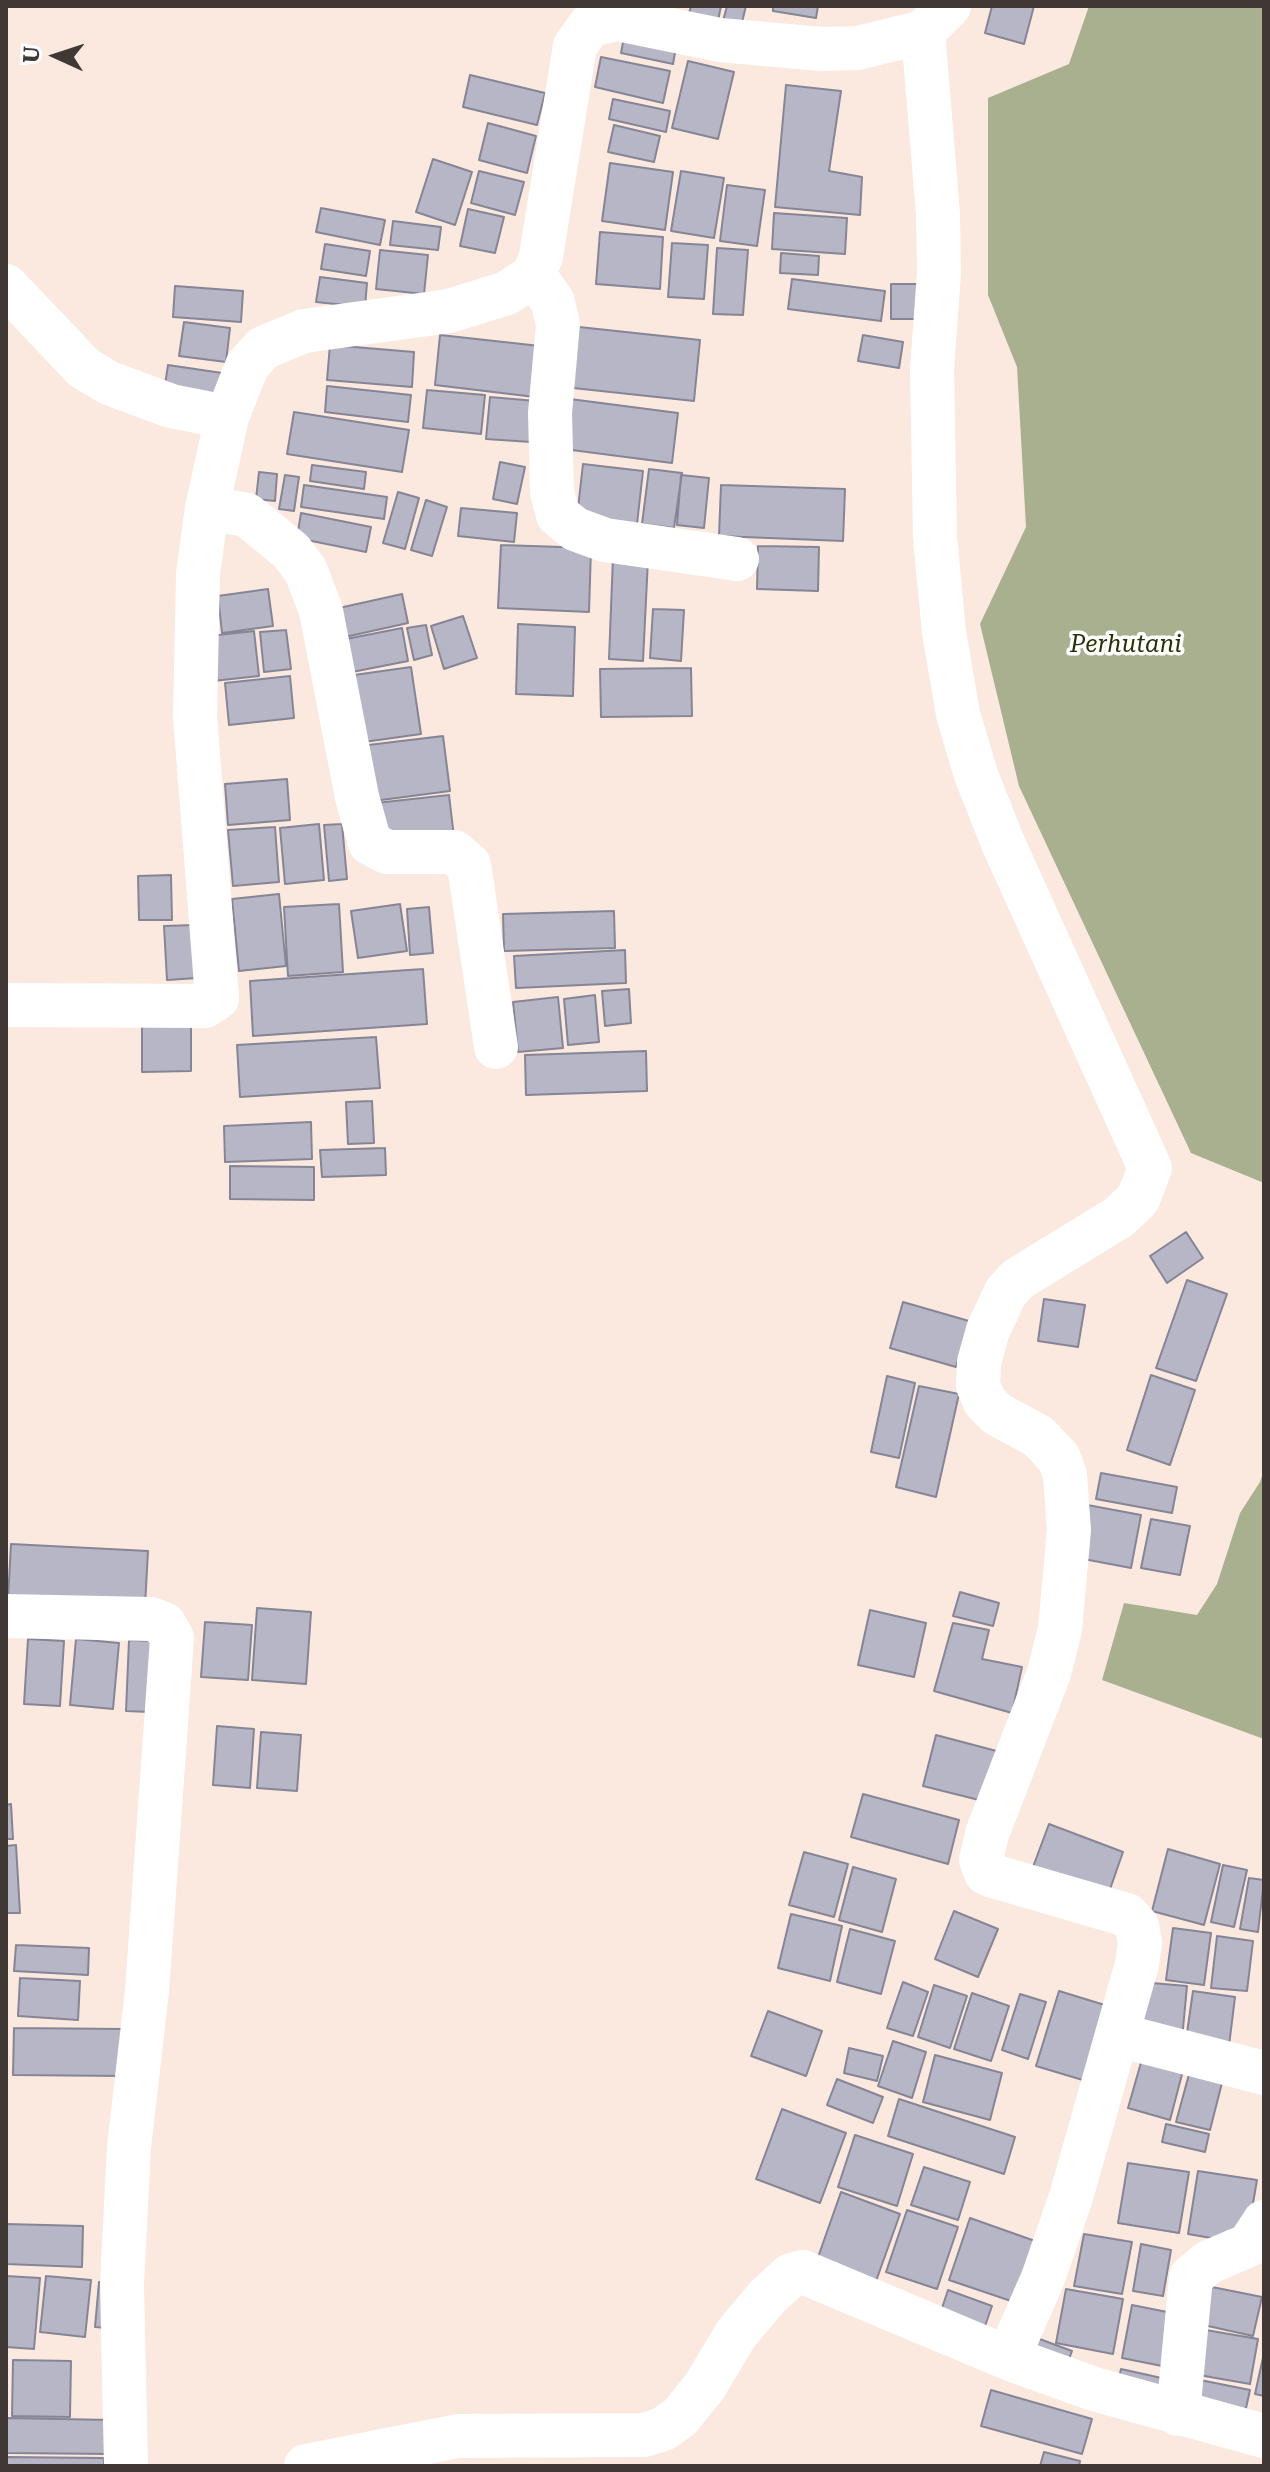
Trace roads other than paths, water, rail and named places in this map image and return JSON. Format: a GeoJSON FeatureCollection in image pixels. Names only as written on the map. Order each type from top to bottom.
{"type":"FeatureCollection","features":[{"type":"Feature","properties":{"kind":"street"},"geometry":{"type":"LineString","coordinates":[[6,1005],[205,1006],[217,998],[195,716],[198,574],[207,508],[227,417],[247,366],[263,348],[280,339],[339,325],[449,311],[507,293],[534,275],[541,256],[575,46],[590,25],[617,19],[720,40],[821,49],[873,46],[936,19],[939,273],[932,369],[935,537],[944,632],[958,714],[976,775],[1009,857],[1150,1168],[1138,1199],[1119,1217],[1018,1279],[1006,1292],[988,1330],[979,1362],[978,1386],[985,1402],[997,1414],[1038,1436],[1059,1458],[1065,1475],[1069,1530],[1064,1597],[1049,1673],[987,1834],[981,1860],[986,1873],[993,1876],[1127,1915],[1137,1926],[1137,1964],[1071,2197],[1043,2278],[1008,2358]]}},
{"type":"Feature","properties":{"kind":"street"},"geometry":{"type":"LineString","coordinates":[[534,275],[553,302],[558,325],[550,413],[552,492],[558,515],[575,529],[605,540],[737,559]]}},
{"type":"Feature","properties":{"kind":"street"},"geometry":{"type":"LineString","coordinates":[[6,286],[63,348],[96,375],[171,406],[227,417]]}},
{"type":"Feature","properties":{"kind":"street"},"geometry":{"type":"LineString","coordinates":[[207,508],[247,515],[291,551],[306,571],[321,611],[360,812],[370,843],[387,852],[454,852],[469,865],[496,1047]]}},
{"type":"Feature","properties":{"kind":"street"},"geometry":{"type":"LineString","coordinates":[[6,1616],[151,1619],[164,1624],[172,1638],[147,1991],[129,2147],[122,2284],[126,2466]]}},
{"type":"Feature","properties":{"kind":"street"},"geometry":{"type":"LineString","coordinates":[[1118,2035],[1264,2073]]}},
{"type":"Feature","properties":{"kind":"street"},"geometry":{"type":"LineString","coordinates":[[1178,2414],[1191,2277],[1209,2262],[1249,2245],[1264,2222]]}},
{"type":"Feature","properties":{"kind":"street"},"geometry":{"type":"LineString","coordinates":[[306,2466],[458,2436],[644,2435],[663,2429],[680,2417],[705,2386],[736,2334],[767,2297],[791,2275],[803,2272],[1008,2358],[1178,2414],[1264,2436]]}},
{"type":"Feature","properties":{"kind":"park label","name":"Perhutani"},"geometry":{"type":"Point","coordinates":[1126,645]}}]}
